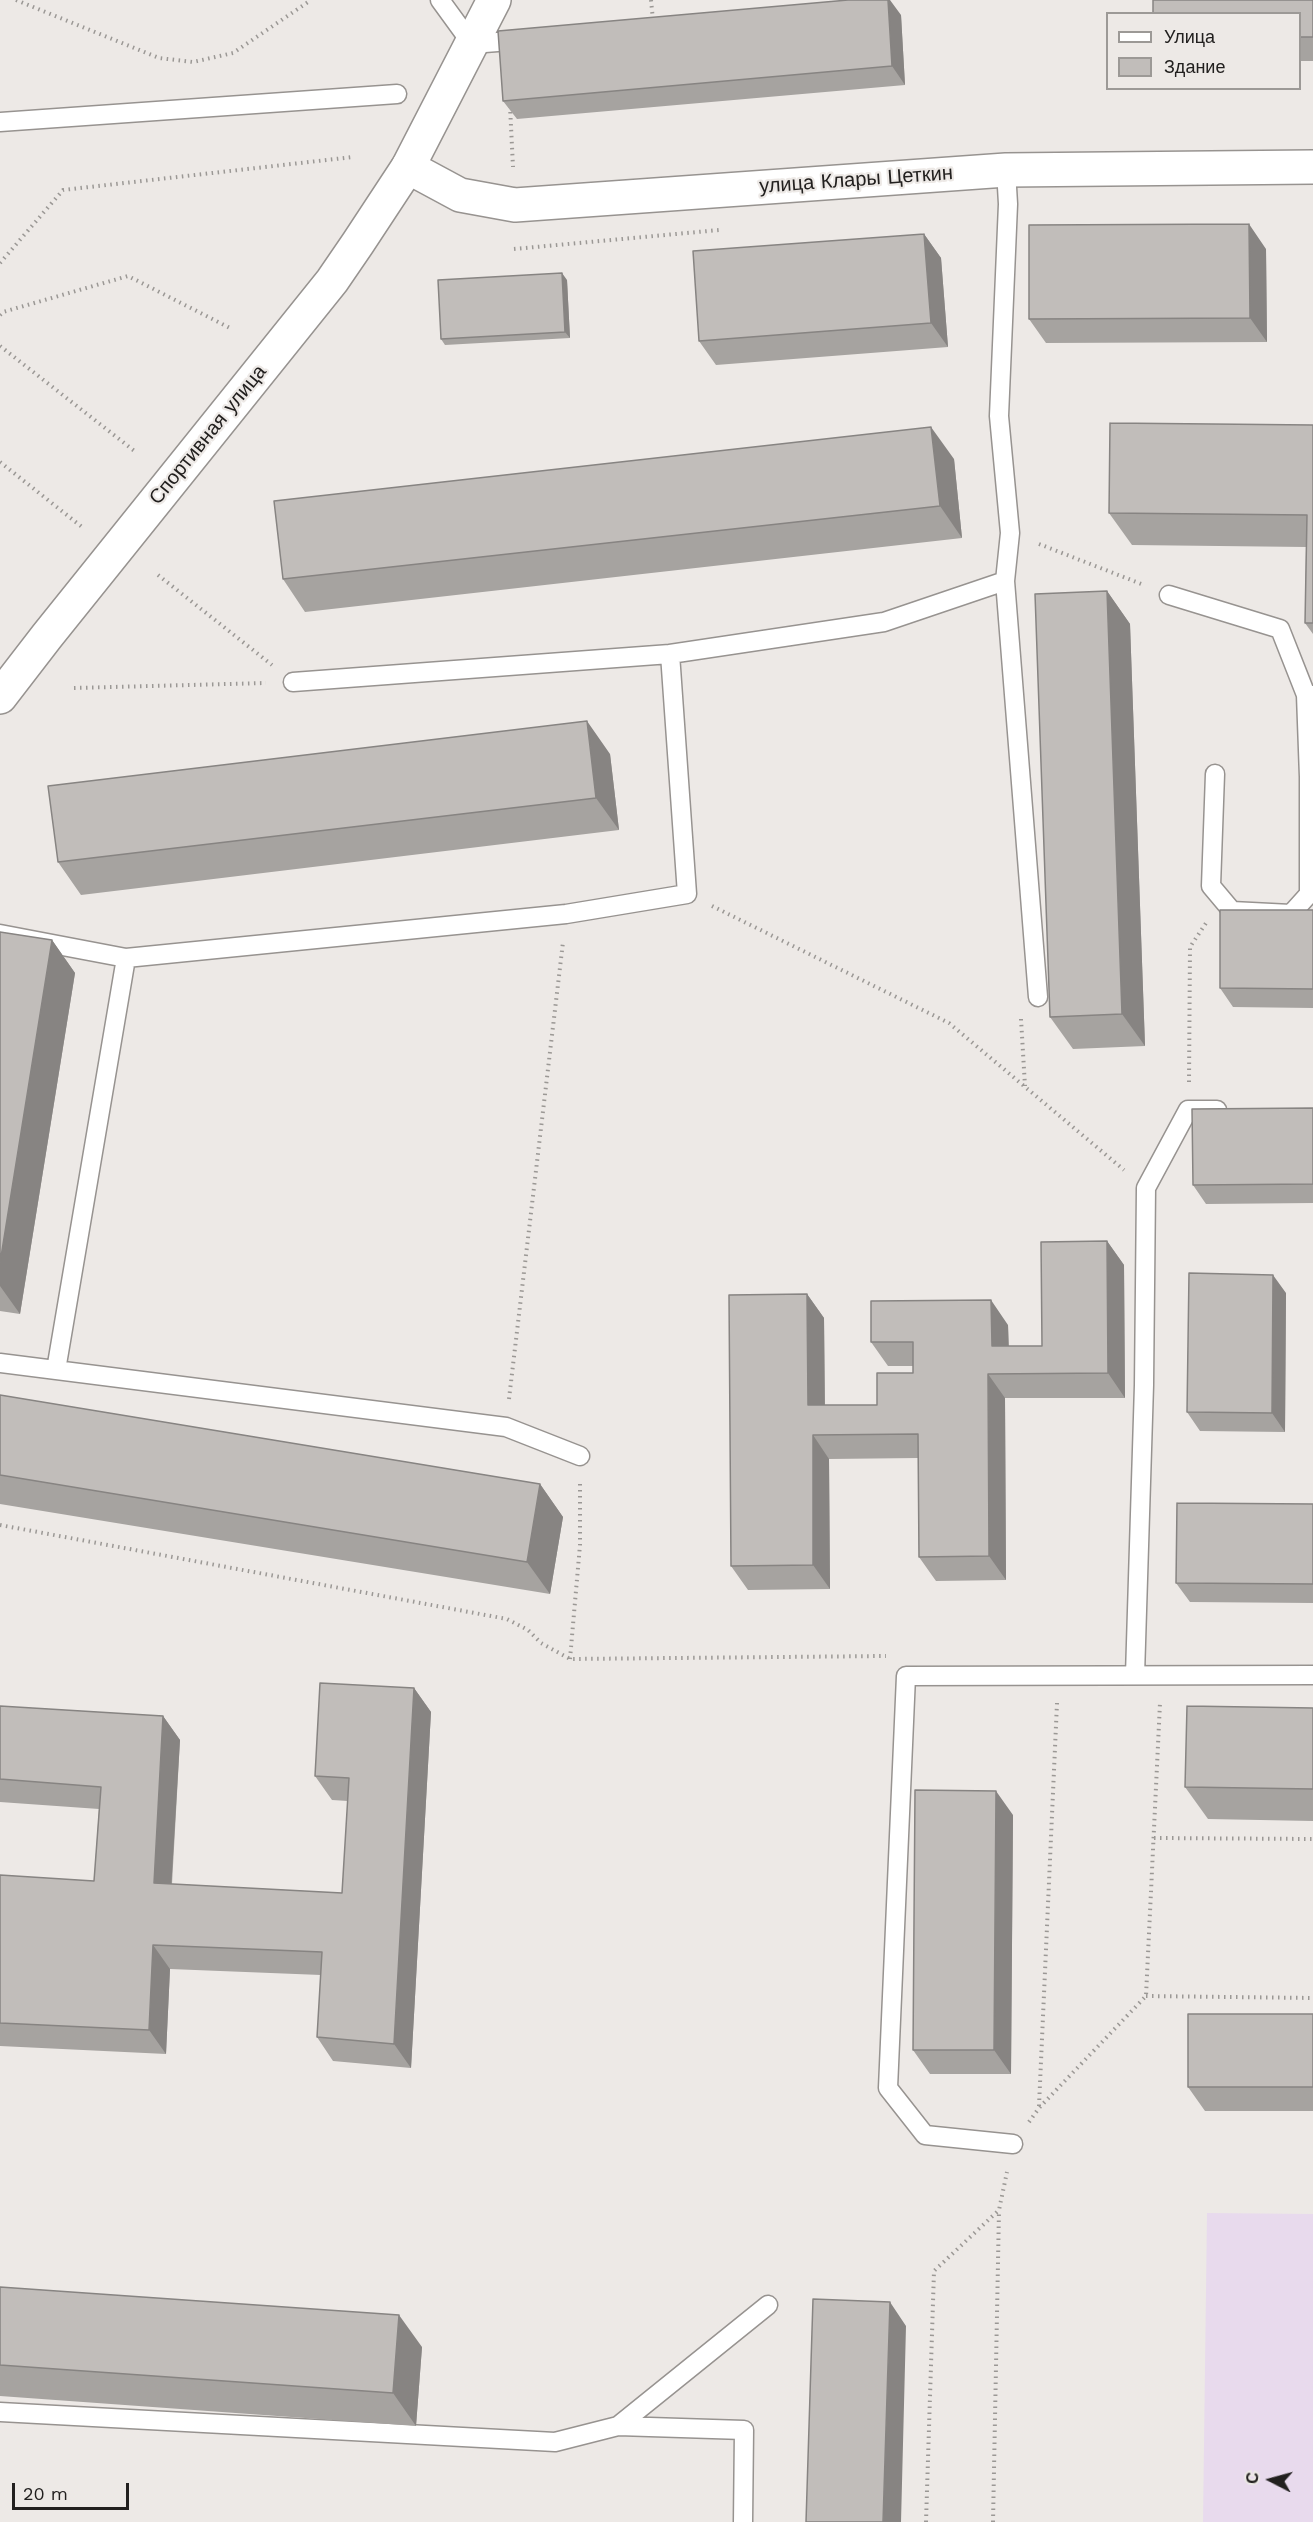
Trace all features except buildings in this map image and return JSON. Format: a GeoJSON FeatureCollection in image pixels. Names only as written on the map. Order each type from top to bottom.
{"type":"FeatureCollection","features":[{"type":"Feature","properties":{"kind":"street","name":"Спортивная улица"},"geometry":{"type":"LineString","coordinates":[[0,698],[54,626],[332,281],[408,167],[494,0]]}},
{"type":"Feature","properties":{"kind":"street","name":"улица Клары Цеткин"},"geometry":{"type":"LineString","coordinates":[[408,167],[460,195],[515,205],[1006,170],[1313,167]]}},
{"type":"Feature","properties":{"kind":"lane"},"geometry":{"type":"LineString","coordinates":[[440,0],[472,44],[541,39]]}},
{"type":"Feature","properties":{"kind":"lane"},"geometry":{"type":"LineString","coordinates":[[0,122],[397,94]]}},
{"type":"Feature","properties":{"kind":"lane"},"geometry":{"type":"LineString","coordinates":[[1006,170],[1008,204],[999,416],[1010,533],[1005,581],[1038,997]]}},
{"type":"Feature","properties":{"kind":"lane"},"geometry":{"type":"LineString","coordinates":[[293,682],[670,654],[884,622],[1005,581]]}},
{"type":"Feature","properties":{"kind":"lane"},"geometry":{"type":"LineString","coordinates":[[1169,595],[1280,629],[1309,695],[1311,777],[1309,894],[1291,914],[1232,911],[1211,886],[1215,774]]}},
{"type":"Feature","properties":{"kind":"lane"},"geometry":{"type":"LineString","coordinates":[[0,934],[126,958],[566,914],[687,894],[670,654]]}},
{"type":"Feature","properties":{"kind":"lane"},"geometry":{"type":"LineString","coordinates":[[56,1370],[126,958]]}},
{"type":"Feature","properties":{"kind":"lane"},"geometry":{"type":"LineString","coordinates":[[1135,1675],[1144,1385],[1146,1188],[1188,1110],[1234,1109]]}},
{"type":"Feature","properties":{"kind":"lane"},"geometry":{"type":"LineString","coordinates":[[0,1363],[506,1427],[580,1456]]}},
{"type":"Feature","properties":{"kind":"lane"},"geometry":{"type":"LineString","coordinates":[[1013,2144],[925,2135],[888,2088],[906,1676],[1313,1675]]}},
{"type":"Feature","properties":{"kind":"lane"},"geometry":{"type":"LineString","coordinates":[[618,2426],[768,2305]]}},
{"type":"Feature","properties":{"kind":"lane"},"geometry":{"type":"LineString","coordinates":[[0,2412],[555,2442],[618,2426],[744,2430],[743,2522]]}},
{"type":"Feature","properties":{"kind":"path"},"geometry":{"type":"LineString","coordinates":[[16,0],[159,58],[192,62],[233,52],[311,0]]}},
{"type":"Feature","properties":{"kind":"path"},"geometry":{"type":"LineString","coordinates":[[651,0],[654,30]]}},
{"type":"Feature","properties":{"kind":"path"},"geometry":{"type":"LineString","coordinates":[[510,104],[513,169]]}},
{"type":"Feature","properties":{"kind":"path"},"geometry":{"type":"LineString","coordinates":[[0,263],[63,190],[353,157]]}},
{"type":"Feature","properties":{"kind":"path"},"geometry":{"type":"LineString","coordinates":[[514,249],[728,230]]}},
{"type":"Feature","properties":{"kind":"path"},"geometry":{"type":"LineString","coordinates":[[0,315],[3,312],[128,276],[230,328]]}},
{"type":"Feature","properties":{"kind":"path"},"geometry":{"type":"LineString","coordinates":[[0,346],[137,453]]}},
{"type":"Feature","properties":{"kind":"path"},"geometry":{"type":"LineString","coordinates":[[0,462],[82,527]]}},
{"type":"Feature","properties":{"kind":"path"},"geometry":{"type":"LineString","coordinates":[[1010,533],[1169,595]]}},
{"type":"Feature","properties":{"kind":"path"},"geometry":{"type":"LineString","coordinates":[[158,575],[293,682]]}},
{"type":"Feature","properties":{"kind":"path"},"geometry":{"type":"LineString","coordinates":[[74,688],[293,682]]}},
{"type":"Feature","properties":{"kind":"path"},"geometry":{"type":"LineString","coordinates":[[687,894],[949,1023],[1146,1188]]}},
{"type":"Feature","properties":{"kind":"path"},"geometry":{"type":"LineString","coordinates":[[1188,1110],[1190,947],[1222,899]]}},
{"type":"Feature","properties":{"kind":"path"},"geometry":{"type":"LineString","coordinates":[[506,1427],[566,914]]}},
{"type":"Feature","properties":{"kind":"path"},"geometry":{"type":"LineString","coordinates":[[1025,1087],[1020,1005],[1038,997]]}},
{"type":"Feature","properties":{"kind":"path"},"geometry":{"type":"LineString","coordinates":[[0,1525],[507,1619],[528,1630],[541,1643],[570,1659],[580,1545],[580,1456]]}},
{"type":"Feature","properties":{"kind":"path"},"geometry":{"type":"LineString","coordinates":[[1039,2108],[1059,1675]]}},
{"type":"Feature","properties":{"kind":"path"},"geometry":{"type":"LineString","coordinates":[[993,2522],[999,2210],[1013,2144],[1039,2108],[1146,1996],[1161,1675]]}},
{"type":"Feature","properties":{"kind":"path"},"geometry":{"type":"LineString","coordinates":[[1154,1838],[1313,1839]]}},
{"type":"Feature","properties":{"kind":"path"},"geometry":{"type":"LineString","coordinates":[[1146,1996],[1313,1998]]}},
{"type":"Feature","properties":{"kind":"path"},"geometry":{"type":"LineString","coordinates":[[926,2522],[934,2271],[999,2210]]}},
{"type":"Feature","properties":{"kind":"shaded area"},"geometry":{"type":"Polygon","coordinates":[[[1207,2213],[1313,2214],[1313,2522],[1203,2522],[1207,2213]]]}}]}
